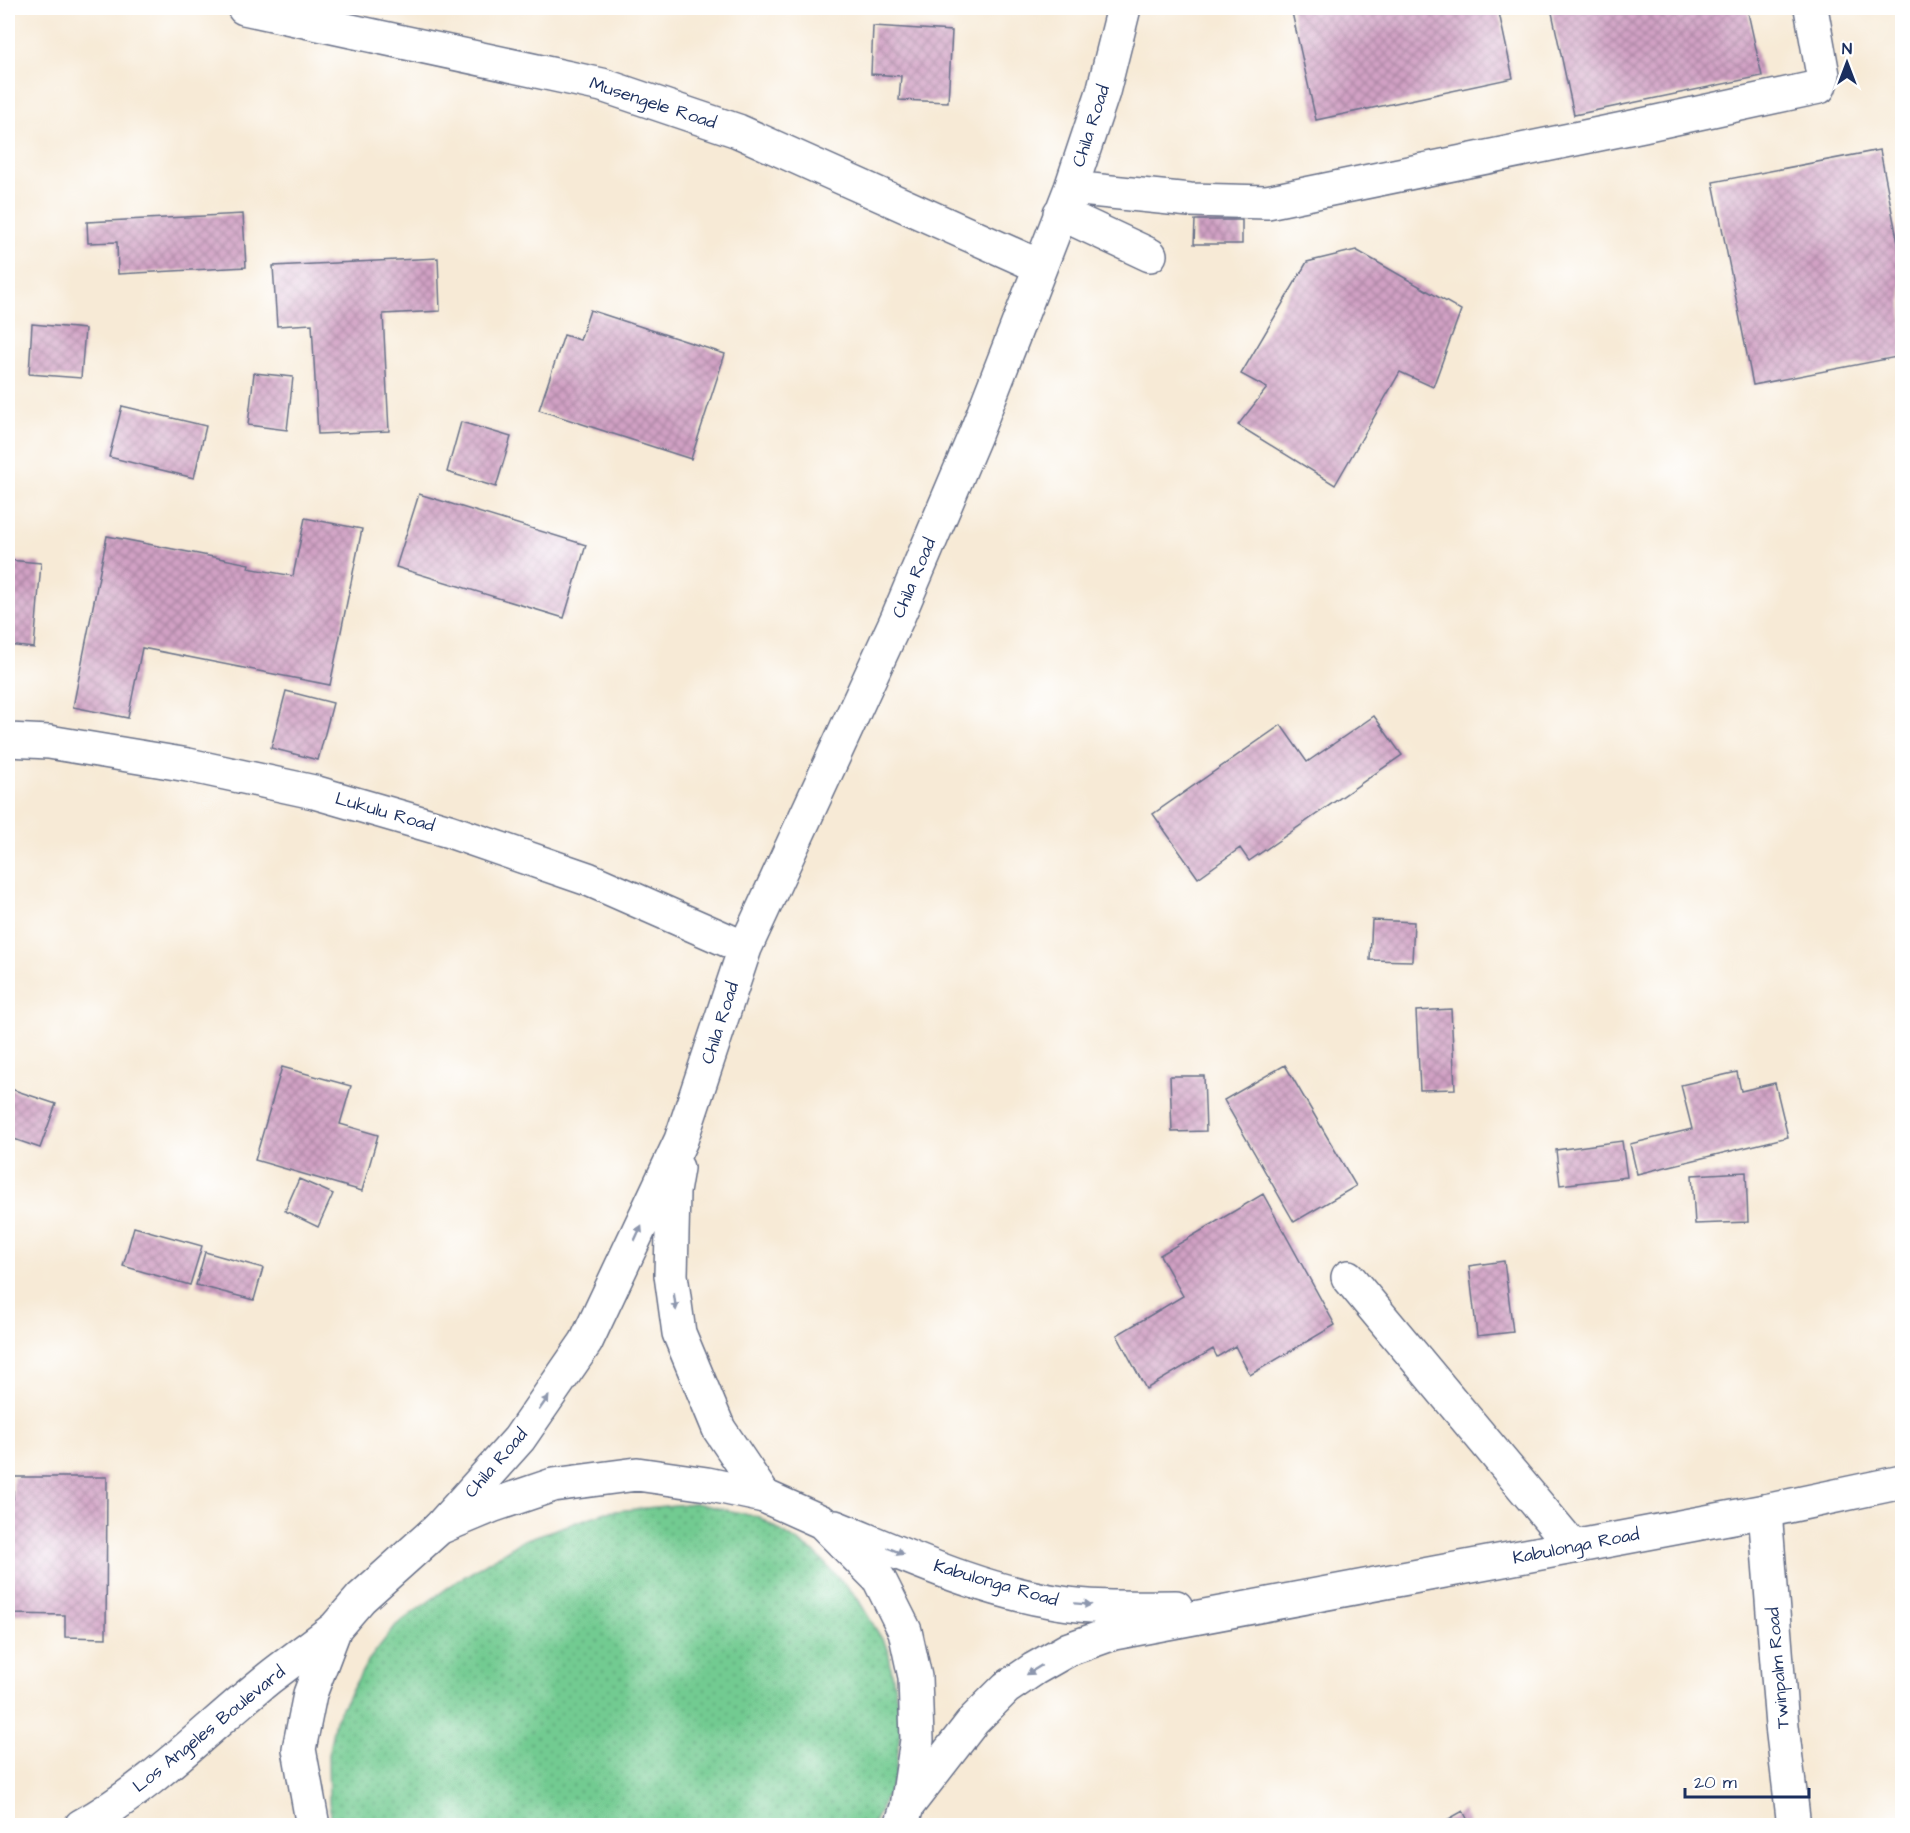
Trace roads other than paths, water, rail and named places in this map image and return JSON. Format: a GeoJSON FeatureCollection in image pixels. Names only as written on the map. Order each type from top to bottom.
{"type":"FeatureCollection","features":[{"type":"Feature","properties":{"kind":"street","name":"Musengele Road"},"geometry":{"type":"LineString","coordinates":[[244,8],[602,85],[738,130],[1039,266]]}},
{"type":"Feature","properties":{"kind":"street","name":"Chila Road"},"geometry":{"type":"LineString","coordinates":[[439,1528],[519,1439],[586,1342],[681,1140],[744,948],[897,619],[975,435],[1065,201],[1103,92],[1124,8]]}},
{"type":"Feature","properties":{"kind":"street"},"geometry":{"type":"LineString","coordinates":[[1065,201],[1268,202],[1819,87],[1823,75],[1811,8]]}},
{"type":"Feature","properties":{"kind":"street"},"geometry":{"type":"LineString","coordinates":[[1065,201],[1150,255]]}},
{"type":"Feature","properties":{"kind":"street","name":"Lukulu Road"},"geometry":{"type":"LineString","coordinates":[[8,740],[49,742],[188,765],[314,792],[449,831],[588,879],[744,948]]}},
{"type":"Feature","properties":{"kind":"street","name":"Chila Road"},"geometry":{"type":"LineString","coordinates":[[681,1140],[674,1192],[671,1275],[679,1333],[719,1429],[764,1496]]}},
{"type":"Feature","properties":{"kind":"street"},"geometry":{"type":"LineString","coordinates":[[1348,1276],[1573,1547]]}},
{"type":"Feature","properties":{"kind":"street","name":"Kabulonga Road"},"geometry":{"type":"LineString","coordinates":[[439,1528],[494,1505],[552,1485],[637,1474],[707,1484],[764,1496],[940,1570],[1058,1603],[1115,1607],[1250,1607]]}},
{"type":"Feature","properties":{"kind":"street","name":"Kabulonga Road"},"geometry":{"type":"LineString","coordinates":[[904,1816],[974,1720],[1006,1688],[1069,1649],[1114,1633],[1765,1511],[1902,1482]]}},
{"type":"Feature","properties":{"kind":"street","name":"Twinpalm Road"},"geometry":{"type":"LineString","coordinates":[[1765,1511],[1782,1726],[1794,1826]]}},
{"type":"Feature","properties":{"kind":"street"},"geometry":{"type":"LineString","coordinates":[[822,1522],[879,1579],[905,1631],[915,1677],[917,1740],[904,1816]]}},
{"type":"Feature","properties":{"kind":"street"},"geometry":{"type":"LineString","coordinates":[[313,1826],[299,1749],[310,1694],[335,1628],[361,1598],[439,1528]]}},
{"type":"Feature","properties":{"kind":"street","name":"Los Angeles Boulevard"},"geometry":{"type":"LineString","coordinates":[[81,1826],[129,1795],[186,1750],[269,1678],[335,1628]]}}]}
